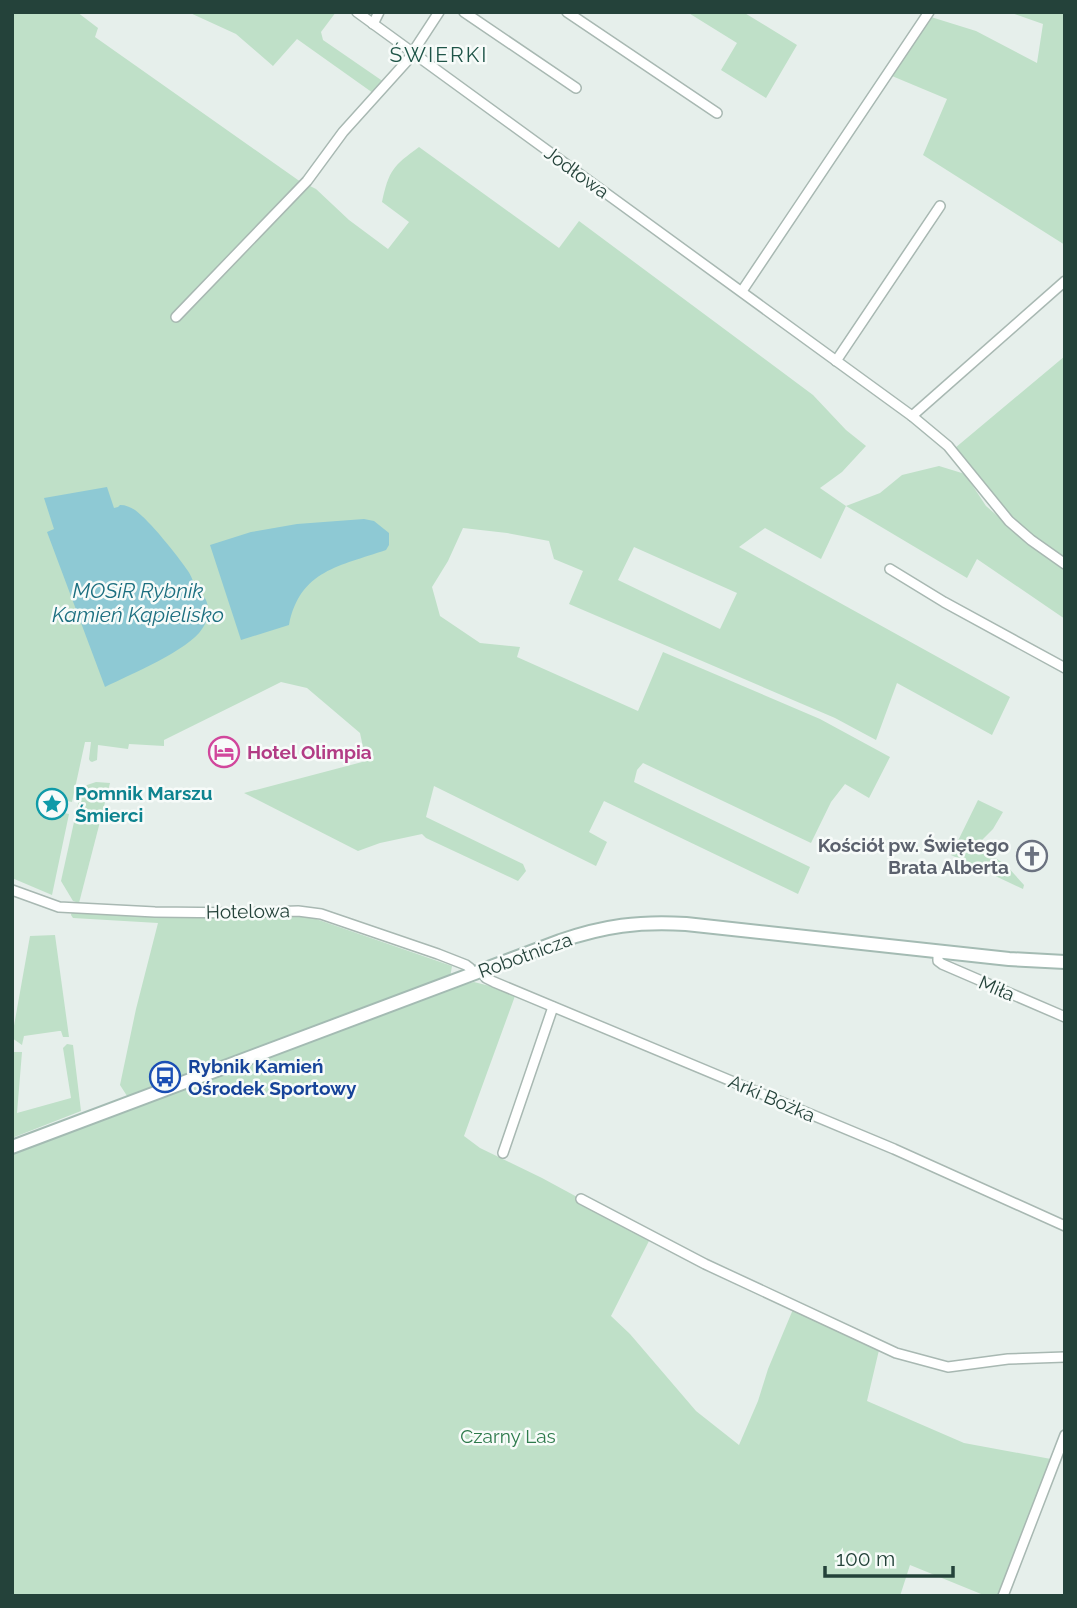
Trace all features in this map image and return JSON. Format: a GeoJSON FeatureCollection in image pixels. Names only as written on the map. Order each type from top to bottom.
{"type":"FeatureCollection","features":[{"type":"Feature","properties":{"kind":"street","name":"Jodłowa"},"geometry":{"type":"LineString","coordinates":[[357,12],[912,416],[948,446],[1009,520],[1031,540],[1065,564]]}},
{"type":"Feature","properties":{"kind":"street"},"geometry":{"type":"LineString","coordinates":[[373,24],[379,12]]}},
{"type":"Feature","properties":{"kind":"street"},"geometry":{"type":"LineString","coordinates":[[176,317],[307,181],[343,132],[407,61],[439,12]]}},
{"type":"Feature","properties":{"kind":"street"},"geometry":{"type":"LineString","coordinates":[[464,12],[576,88]]}},
{"type":"Feature","properties":{"kind":"street"},"geometry":{"type":"LineString","coordinates":[[567,12],[717,113]]}},
{"type":"Feature","properties":{"kind":"street"},"geometry":{"type":"LineString","coordinates":[[742,291],[929,12]]}},
{"type":"Feature","properties":{"kind":"street"},"geometry":{"type":"LineString","coordinates":[[836,361],[940,206]]}},
{"type":"Feature","properties":{"kind":"street"},"geometry":{"type":"LineString","coordinates":[[912,416],[1065,281]]}},
{"type":"Feature","properties":{"kind":"street"},"geometry":{"type":"LineString","coordinates":[[890,569],[944,602],[1065,668]]}},
{"type":"Feature","properties":{"kind":"street","name":"Hotelowa"},"geometry":{"type":"LineString","coordinates":[[12,891],[59,907],[155,912],[298,911],[321,914],[438,954],[477,972]]}},
{"type":"Feature","properties":{"kind":"street","name":"Robotnicza"},"geometry":{"type":"LineString","coordinates":[[12,1147],[477,972],[593,930],[624,924],[726,928],[938,952],[1031,961],[1065,961]]}},
{"type":"Feature","properties":{"kind":"street","name":"Miła"},"geometry":{"type":"LineString","coordinates":[[938,952],[937,959],[942,964],[1065,1017]]}},
{"type":"Feature","properties":{"kind":"street","name":"Arki Bożka"},"geometry":{"type":"LineString","coordinates":[[477,972],[553,1007],[894,1149],[1065,1226]]}},
{"type":"Feature","properties":{"kind":"street"},"geometry":{"type":"LineString","coordinates":[[503,1153],[553,1007]]}},
{"type":"Feature","properties":{"kind":"street"},"geometry":{"type":"LineString","coordinates":[[581,1199],[705,1264],[896,1353],[948,1367],[1008,1359],[1065,1357]]}},
{"type":"Feature","properties":{"kind":"street"},"geometry":{"type":"LineString","coordinates":[[1003,1596],[1065,1435]]}},
{"type":"Feature","properties":{"kind":"green space"},"geometry":{"type":"Polygon","coordinates":[[[12,12],[77,12],[98,28],[95,37],[298,180],[316,189],[349,220],[388,249],[409,222],[382,202],[387,183],[398,164],[419,147],[559,248],[579,221],[813,395],[846,430],[866,446],[842,472],[820,488],[846,506],[821,559],[765,528],[739,547],[1010,697],[992,735],[897,683],[876,740],[835,718],[569,604],[583,571],[554,559],[549,541],[463,528],[432,587],[440,616],[480,643],[520,647],[517,657],[638,711],[663,652],[820,719],[890,757],[869,798],[845,784],[831,802],[811,843],[643,763],[637,770],[634,782],[810,867],[798,894],[604,801],[589,832],[607,842],[596,866],[434,786],[426,817],[523,864],[526,871],[518,881],[422,834],[358,851],[244,793],[366,761],[360,733],[307,688],[281,682],[164,740],[164,746],[129,744],[128,749],[98,745],[97,760],[92,762],[89,759],[91,742],[85,742],[72,802],[47,797],[45,809],[69,814],[52,895],[12,878],[12,12]],[[634,547],[618,580],[720,629],[737,593],[634,547]]]}},
{"type":"Feature","properties":{"kind":"green space"},"geometry":{"type":"Polygon","coordinates":[[[188,12],[336,12],[321,32],[323,40],[384,82],[373,93],[297,39],[273,66],[236,34],[188,12]]]}},
{"type":"Feature","properties":{"kind":"green space"},"geometry":{"type":"Polygon","coordinates":[[[687,12],[743,12],[797,45],[766,98],[721,70],[737,43],[687,12]]]}},
{"type":"Feature","properties":{"kind":"green space"},"geometry":{"type":"Polygon","coordinates":[[[1009,12],[1065,12],[1065,245],[923,155],[947,99],[892,76],[931,17],[976,31],[1037,63],[1043,24],[1009,12]]]}},
{"type":"Feature","properties":{"kind":"green space"},"geometry":{"type":"Polygon","coordinates":[[[1065,356],[1065,560],[1033,536],[1001,506],[955,448],[1065,356]]]}},
{"type":"Feature","properties":{"kind":"green space"},"geometry":{"type":"Polygon","coordinates":[[[939,466],[965,474],[986,506],[1042,554],[1065,568],[1065,619],[977,559],[967,578],[846,506],[880,493],[902,475],[939,466]]]}},
{"type":"Feature","properties":{"kind":"green space"},"geometry":{"type":"Polygon","coordinates":[[[96,782],[110,783],[79,903],[73,901],[61,881],[80,795],[87,785],[96,782]]]}},
{"type":"Feature","properties":{"kind":"green space"},"geometry":{"type":"Polygon","coordinates":[[[978,800],[1003,812],[993,829],[979,843],[979,848],[1005,864],[1024,885],[1023,889],[951,855],[978,800]]]}},
{"type":"Feature","properties":{"kind":"green space","name":"Czarny Las"},"geometry":{"type":"Polygon","coordinates":[[[72,911],[292,914],[316,919],[452,966],[448,989],[474,982],[494,985],[515,996],[464,1136],[480,1148],[651,1237],[611,1316],[630,1334],[696,1411],[739,1445],[794,1307],[879,1350],[867,1401],[964,1443],[1051,1459],[998,1596],[986,1596],[910,1565],[900,1596],[12,1596],[12,1151],[129,1099],[120,1085],[158,923],[73,918],[72,911]]]}},
{"type":"Feature","properties":{"kind":"green space"},"geometry":{"type":"Polygon","coordinates":[[[55,935],[69,1037],[63,1037],[61,1031],[24,1036],[22,1045],[12,1037],[30,936],[55,935]]]}},
{"type":"Feature","properties":{"kind":"green space"},"geometry":{"type":"Polygon","coordinates":[[[67,1044],[73,1045],[81,1111],[12,1138],[12,1052],[22,1052],[17,1113],[71,1098],[63,1048],[67,1044]]]}},
{"type":"Feature","properties":{"kind":"water","name":"MOSiR Rybnik Kamień Kąpielisko"},"geometry":{"type":"Polygon","coordinates":[[[107,487],[114,508],[122,505],[135,510],[163,539],[206,599],[208,609],[207,620],[202,629],[185,645],[105,687],[47,532],[54,529],[44,498],[107,487]]]}},
{"type":"Feature","properties":{"kind":"water"},"geometry":{"type":"Polygon","coordinates":[[[364,519],[374,521],[389,533],[386,550],[324,573],[302,592],[289,625],[241,640],[210,545],[251,532],[297,524],[364,519]]]}},
{"type":"Feature","properties":{"kind":"place","name":"Hotel Olimpia"},"geometry":{"type":"Point","coordinates":[224,752]}},
{"type":"Feature","properties":{"kind":"place","name":"Pomnik Marszu Śmierci"},"geometry":{"type":"Point","coordinates":[52,804]}},
{"type":"Feature","properties":{"kind":"place","name":"Kościół pw. Świętego Brata Alberta"},"geometry":{"type":"Point","coordinates":[1032,856]}},
{"type":"Feature","properties":{"kind":"place","name":"Rybnik Kamień Ośrodek Sportowy"},"geometry":{"type":"Point","coordinates":[165,1077]}},
{"type":"Feature","properties":{"kind":"district","name":"ŚWIERKI"},"geometry":{"type":"Point","coordinates":[439,55]}}]}
